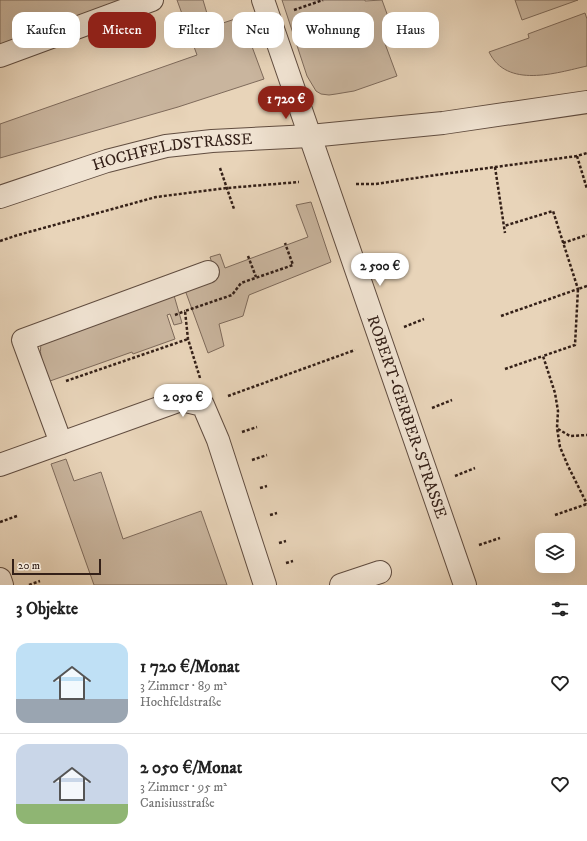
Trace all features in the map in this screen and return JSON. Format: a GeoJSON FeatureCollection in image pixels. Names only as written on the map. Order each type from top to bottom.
{"type":"FeatureCollection","features":[{"type":"Feature","properties":{"kind":"street"},"geometry":{"type":"LineString","coordinates":[[0,56],[152,0]]}},
{"type":"Feature","properties":{"kind":"street","name":"ROBERT-GERBER-STRASSE"},"geometry":{"type":"LineString","coordinates":[[263,0],[465,585]]}},
{"type":"Feature","properties":{"kind":"street","name":"HOCHFELDSTRASSE"},"geometry":{"type":"LineString","coordinates":[[0,197],[107,161],[166,146],[212,141],[310,136],[443,122],[587,102]]}},
{"type":"Feature","properties":{"kind":"street"},"geometry":{"type":"LineString","coordinates":[[61,443],[23,340],[208,272]]}},
{"type":"Feature","properties":{"kind":"street"},"geometry":{"type":"LineString","coordinates":[[0,465],[181,400],[200,404],[218,440],[265,585]]}},
{"type":"Feature","properties":{"kind":"street"},"geometry":{"type":"LineString","coordinates":[[341,585],[380,572]]}},
{"type":"Feature","properties":{"kind":"street"},"geometry":{"type":"LineString","coordinates":[[0,578],[2,585]]}},
{"type":"Feature","properties":{"kind":"path"},"geometry":{"type":"LineString","coordinates":[[212,141],[234,209]]}},
{"type":"Feature","properties":{"kind":"path"},"geometry":{"type":"LineString","coordinates":[[0,241],[156,197],[227,188],[295,182],[376,184],[577,156],[587,153]]}},
{"type":"Feature","properties":{"kind":"path"},"geometry":{"type":"LineString","coordinates":[[577,156],[587,189]]}},
{"type":"Feature","properties":{"kind":"path"},"geometry":{"type":"LineString","coordinates":[[495,167],[505,233]]}},
{"type":"Feature","properties":{"kind":"path"},"geometry":{"type":"LineString","coordinates":[[504,226],[553,211],[578,289],[575,345],[505,370]]}},
{"type":"Feature","properties":{"kind":"path"},"geometry":{"type":"LineString","coordinates":[[563,243],[587,235]]}},
{"type":"Feature","properties":{"kind":"path"},"geometry":{"type":"LineString","coordinates":[[200,404],[204,389],[188,339],[185,311],[232,295],[241,283],[292,264],[285,243]]}},
{"type":"Feature","properties":{"kind":"path"},"geometry":{"type":"LineString","coordinates":[[248,256],[256,278]]}},
{"type":"Feature","properties":{"kind":"path"},"geometry":{"type":"LineString","coordinates":[[501,316],[587,286]]}},
{"type":"Feature","properties":{"kind":"path"},"geometry":{"type":"LineString","coordinates":[[41,390],[188,339]]}},
{"type":"Feature","properties":{"kind":"path"},"geometry":{"type":"LineString","coordinates":[[200,404],[359,349]]}},
{"type":"Feature","properties":{"kind":"path"},"geometry":{"type":"LineString","coordinates":[[543,356],[555,393],[558,411],[557,428],[560,447],[587,504],[555,515]]}},
{"type":"Feature","properties":{"kind":"path"},"geometry":{"type":"LineString","coordinates":[[557,428],[570,436],[587,435]]}},
{"type":"Feature","properties":{"kind":"path"},"geometry":{"type":"LineString","coordinates":[[0,522],[17,516]]}},
{"type":"Feature","properties":{"kind":"path"},"geometry":{"type":"LineString","coordinates":[[28,585],[40,581]]}},
{"type":"Feature","properties":{"kind":"shaded area"},"geometry":{"type":"Polygon","coordinates":[[[0,0],[143,0],[111,12],[88,12],[88,21],[80,24],[80,12],[12,12],[12,48],[16,48],[0,54],[0,0]]]}},
{"type":"Feature","properties":{"kind":"shaded area"},"geometry":{"type":"Polygon","coordinates":[[[177,0],[203,0],[207,12],[181,12],[177,0]]]}},
{"type":"Feature","properties":{"kind":"shaded area"},"geometry":{"type":"Polygon","coordinates":[[[282,0],[382,0],[386,12],[382,12],[382,48],[387,48],[397,76],[354,91],[329,95],[321,94],[316,91],[307,76],[298,48],[374,48],[374,12],[292,12],[292,30],[282,0]]]}},
{"type":"Feature","properties":{"kind":"shaded area"},"geometry":{"type":"Polygon","coordinates":[[[515,0],[578,0],[522,20],[515,0]]]}},
{"type":"Feature","properties":{"kind":"shaded area"},"geometry":{"type":"Polygon","coordinates":[[[585,13],[587,19],[587,66],[533,76],[520,75],[508,71],[497,64],[489,52],[529,38],[528,34],[585,13]]]}},
{"type":"Feature","properties":{"kind":"shaded area"},"geometry":{"type":"Polygon","coordinates":[[[232,20],[232,48],[252,48],[264,79],[178,107],[0,158],[0,124],[197,55],[194,48],[224,48],[224,23],[232,20]]]}},
{"type":"Feature","properties":{"kind":"shaded area"},"geometry":{"type":"Polygon","coordinates":[[[311,202],[331,262],[249,295],[243,316],[219,324],[224,346],[208,353],[185,290],[217,279],[210,257],[220,254],[225,268],[308,237],[296,205],[311,202]]]}},
{"type":"Feature","properties":{"kind":"shaded area"},"geometry":{"type":"Polygon","coordinates":[[[173,292],[182,323],[174,325],[170,314],[167,315],[175,339],[133,354],[132,352],[50,381],[41,356],[40,351],[42,342],[173,292]]]}},
{"type":"Feature","properties":{"kind":"shaded area"},"geometry":{"type":"Polygon","coordinates":[[[66,459],[74,481],[101,472],[123,539],[201,511],[227,585],[94,585],[51,464],[66,459]]]}}]}
